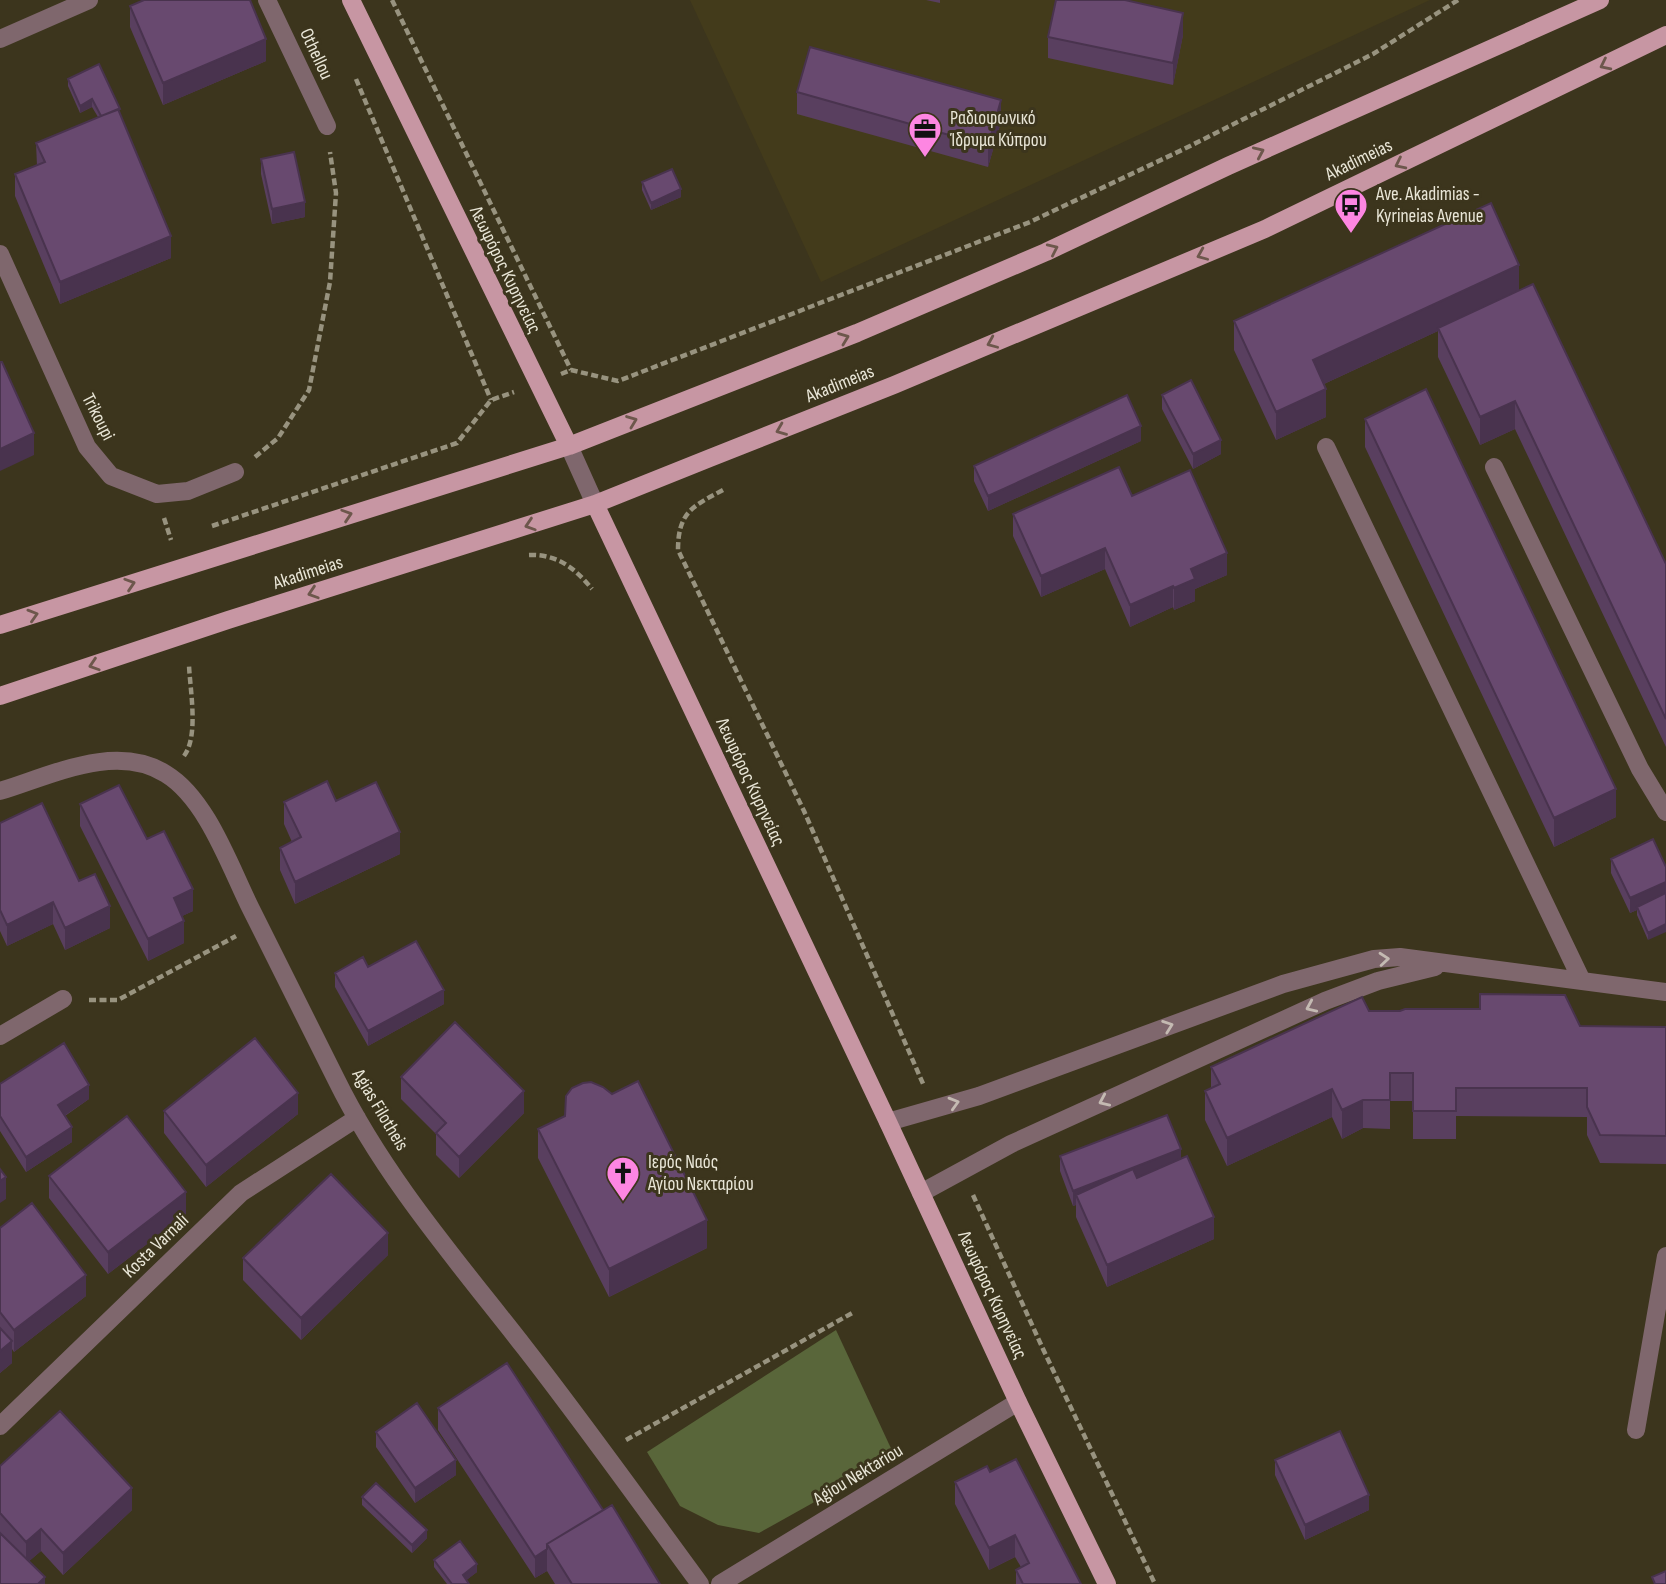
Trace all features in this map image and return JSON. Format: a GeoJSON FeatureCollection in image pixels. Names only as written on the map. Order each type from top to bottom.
{"type":"FeatureCollection","features":[{"type":"Feature","properties":{"kind":"main road","name":"Λεωφόρος Κυρηνείας"},"geometry":{"type":"LineString","coordinates":[[351,0],[569,446]]}},
{"type":"Feature","properties":{"kind":"main road"},"geometry":{"type":"LineString","coordinates":[[0,625],[569,446],[857,333],[1046,252],[1228,166],[1600,0]]}},
{"type":"Feature","properties":{"kind":"main road","name":"Akadimeias"},"geometry":{"type":"LineString","coordinates":[[0,696],[228,620],[595,504],[894,385],[1265,229],[1666,35]]}},
{"type":"Feature","properties":{"kind":"main road","name":"Λεωφόρος Κυρηνείας"},"geometry":{"type":"LineString","coordinates":[[595,504],[922,1193],[1018,1402],[1107,1584]]}},
{"type":"Feature","properties":{"kind":"street"},"geometry":{"type":"LineString","coordinates":[[0,39],[89,0]]}},
{"type":"Feature","properties":{"kind":"street","name":"Othellou"},"geometry":{"type":"LineString","coordinates":[[267,0],[327,126]]}},
{"type":"Feature","properties":{"kind":"street","name":"Trikoupi"},"geometry":{"type":"LineString","coordinates":[[0,254],[87,447],[111,476],[157,494],[188,491],[235,472]]}},
{"type":"Feature","properties":{"kind":"street","name":"Λεωφόρος Κυρηνείας"},"geometry":{"type":"LineString","coordinates":[[569,446],[595,504]]}},
{"type":"Feature","properties":{"kind":"street"},"geometry":{"type":"LineString","coordinates":[[1326,447],[1582,981]]}},
{"type":"Feature","properties":{"kind":"street"},"geometry":{"type":"LineString","coordinates":[[1494,467],[1640,769],[1666,812]]}},
{"type":"Feature","properties":{"kind":"street","name":"Agias Filotheis"},"geometry":{"type":"LineString","coordinates":[[0,791],[114,759],[142,764],[166,774],[191,796],[218,842],[357,1118],[405,1191],[700,1584]]}},
{"type":"Feature","properties":{"kind":"street"},"geometry":{"type":"LineString","coordinates":[[888,1122],[979,1096],[1283,984],[1374,959],[1400,957],[1666,992]]}},
{"type":"Feature","properties":{"kind":"street"},"geometry":{"type":"LineString","coordinates":[[922,1193],[1011,1144],[1325,1001],[1378,981],[1445,964]]}},
{"type":"Feature","properties":{"kind":"street"},"geometry":{"type":"LineString","coordinates":[[0,1036],[63,999]]}},
{"type":"Feature","properties":{"kind":"street","name":"Kosta Varnali"},"geometry":{"type":"LineString","coordinates":[[0,1426],[241,1193],[357,1118]]}},
{"type":"Feature","properties":{"kind":"street"},"geometry":{"type":"LineString","coordinates":[[1636,1430],[1666,1256]]}},
{"type":"Feature","properties":{"kind":"street","name":"Agiou Nektariou"},"geometry":{"type":"LineString","coordinates":[[720,1584],[1018,1402]]}},
{"type":"Feature","properties":{"kind":"path"},"geometry":{"type":"LineString","coordinates":[[392,0],[571,370]]}},
{"type":"Feature","properties":{"kind":"path"},"geometry":{"type":"LineString","coordinates":[[210,527],[457,443],[491,400],[571,370],[618,381],[1030,222],[1182,150],[1373,54],[1458,0]]}},
{"type":"Feature","properties":{"kind":"path"},"geometry":{"type":"LineString","coordinates":[[354,75],[491,400]]}},
{"type":"Feature","properties":{"kind":"path"},"geometry":{"type":"LineString","coordinates":[[235,472],[278,438],[309,390],[331,270],[336,193],[327,126]]}},
{"type":"Feature","properties":{"kind":"path"},"geometry":{"type":"LineString","coordinates":[[723,490],[692,507],[678,533],[678,550],[804,811],[924,1087],[944,1106]]}},
{"type":"Feature","properties":{"kind":"path"},"geometry":{"type":"LineString","coordinates":[[159,544],[184,536]]}},
{"type":"Feature","properties":{"kind":"path"},"geometry":{"type":"LineString","coordinates":[[521,556],[540,555],[559,559],[579,572],[592,589]]}},
{"type":"Feature","properties":{"kind":"path"},"geometry":{"type":"LineString","coordinates":[[166,774],[187,753],[192,730],[189,665]]}},
{"type":"Feature","properties":{"kind":"path"},"geometry":{"type":"LineString","coordinates":[[63,999],[118,1000],[258,924]]}},
{"type":"Feature","properties":{"kind":"path"},"geometry":{"type":"LineString","coordinates":[[972,1165],[966,1178],[1049,1362],[1155,1584]]}},
{"type":"Feature","properties":{"kind":"path"},"geometry":{"type":"LineString","coordinates":[[603,1453],[854,1312]]}},
{"type":"Feature","properties":{"kind":"shaded area","name":"Ραδιοφωνικό Ίδρυμα Κύπρου"},"geometry":{"type":"Polygon","coordinates":[[[690,0],[1430,0],[821,282],[690,0]]]}},
{"type":"Feature","properties":{"kind":"green space"},"geometry":{"type":"Polygon","coordinates":[[[836,1330],[895,1457],[759,1533],[718,1525],[680,1506],[647,1452],[836,1330]]]}},
{"type":"Feature","properties":{"kind":"building"},"geometry":{"type":"Polygon","coordinates":[[[144,0],[250,0],[266,39],[163,83],[130,6],[144,0]]]}},
{"type":"Feature","properties":{"kind":"building"},"geometry":{"type":"Polygon","coordinates":[[[1056,0],[1125,0],[1183,13],[1173,63],[1048,37],[1056,0]]]}},
{"type":"Feature","properties":{"kind":"building"},"geometry":{"type":"Polygon","coordinates":[[[810,47],[1001,100],[988,146],[797,92],[810,47]]]}},
{"type":"Feature","properties":{"kind":"building"},"geometry":{"type":"Polygon","coordinates":[[[99,64],[120,109],[101,116],[92,99],[80,106],[68,79],[99,64]]]}},
{"type":"Feature","properties":{"kind":"building"},"geometry":{"type":"Polygon","coordinates":[[[118,109],[171,236],[60,282],[15,174],[45,162],[36,143],[118,109]]]}},
{"type":"Feature","properties":{"kind":"building"},"geometry":{"type":"Polygon","coordinates":[[[294,152],[305,202],[272,209],[261,159],[294,152]]]}},
{"type":"Feature","properties":{"kind":"building"},"geometry":{"type":"Polygon","coordinates":[[[672,169],[681,189],[651,203],[642,182],[672,169]]]}},
{"type":"Feature","properties":{"kind":"building"},"geometry":{"type":"Polygon","coordinates":[[[1491,203],[1519,265],[1313,360],[1326,389],[1276,412],[1234,321],[1491,203]]]}},
{"type":"Feature","properties":{"kind":"building"},"geometry":{"type":"Polygon","coordinates":[[[1533,284],[1666,564],[1666,719],[1515,401],[1480,417],[1438,328],[1533,284]]]}},
{"type":"Feature","properties":{"kind":"building"},"geometry":{"type":"Polygon","coordinates":[[[0,362],[34,433],[0,449],[0,362]]]}},
{"type":"Feature","properties":{"kind":"building"},"geometry":{"type":"Polygon","coordinates":[[[1191,380],[1221,440],[1193,454],[1162,395],[1191,380]]]}},
{"type":"Feature","properties":{"kind":"building"},"geometry":{"type":"Polygon","coordinates":[[[1426,389],[1616,789],[1554,818],[1365,419],[1426,389]]]}},
{"type":"Feature","properties":{"kind":"building"},"geometry":{"type":"Polygon","coordinates":[[[1127,395],[1141,426],[988,496],[974,466],[1127,395]]]}},
{"type":"Feature","properties":{"kind":"building"},"geometry":{"type":"Polygon","coordinates":[[[1119,467],[1132,496],[1190,470],[1227,553],[1191,569],[1195,579],[1130,605],[1105,548],[1041,576],[1013,514],[1119,467]]]}},
{"type":"Feature","properties":{"kind":"building"},"geometry":{"type":"Polygon","coordinates":[[[327,781],[336,801],[376,782],[400,832],[295,882],[280,848],[301,837],[284,802],[327,781]]]}},
{"type":"Feature","properties":{"kind":"building"},"geometry":{"type":"Polygon","coordinates":[[[119,785],[147,839],[164,831],[193,889],[174,898],[184,921],[148,939],[80,804],[119,785]]]}},
{"type":"Feature","properties":{"kind":"building"},"geometry":{"type":"Polygon","coordinates":[[[42,803],[79,881],[95,874],[110,906],[65,928],[53,902],[7,925],[0,910],[0,823],[42,803]]]}},
{"type":"Feature","properties":{"kind":"building"},"geometry":{"type":"Polygon","coordinates":[[[1653,839],[1666,867],[1666,882],[1630,898],[1611,859],[1653,839]]]}},
{"type":"Feature","properties":{"kind":"building"},"geometry":{"type":"Polygon","coordinates":[[[1666,893],[1666,924],[1648,933],[1637,907],[1666,893]]]}},
{"type":"Feature","properties":{"kind":"building"},"geometry":{"type":"Polygon","coordinates":[[[416,941],[444,990],[368,1031],[335,973],[363,957],[368,967],[416,941]]]}},
{"type":"Feature","properties":{"kind":"building"},"geometry":{"type":"Polygon","coordinates":[[[1480,994],[1565,995],[1580,1026],[1666,1027],[1666,1136],[1600,1135],[1587,1107],[1587,1088],[1456,1088],[1456,1111],[1413,1111],[1413,1073],[1390,1073],[1390,1100],[1363,1100],[1342,1110],[1332,1089],[1227,1138],[1205,1091],[1220,1084],[1211,1067],[1362,997],[1369,1011],[1480,1009],[1480,994]]]}},
{"type":"Feature","properties":{"kind":"building"},"geometry":{"type":"Polygon","coordinates":[[[455,1022],[524,1091],[459,1157],[436,1133],[446,1123],[401,1077],[455,1022]]]}},
{"type":"Feature","properties":{"kind":"building"},"geometry":{"type":"Polygon","coordinates":[[[255,1038],[298,1093],[206,1165],[164,1111],[255,1038]]]}},
{"type":"Feature","properties":{"kind":"building"},"geometry":{"type":"Polygon","coordinates":[[[64,1043],[89,1085],[58,1105],[72,1127],[26,1157],[0,1116],[0,1084],[64,1043]]]}},
{"type":"Feature","properties":{"kind":"building","name":"Ιερός Ναός Αγίου Νεκταρίου"},"geometry":{"type":"Polygon","coordinates":[[[638,1081],[707,1220],[609,1269],[538,1129],[565,1116],[566,1096],[572,1088],[591,1082],[612,1094],[638,1081]]]}},
{"type":"Feature","properties":{"kind":"building"},"geometry":{"type":"Polygon","coordinates":[[[1167,1115],[1181,1149],[1073,1191],[1060,1156],[1167,1115]]]}},
{"type":"Feature","properties":{"kind":"building"},"geometry":{"type":"Polygon","coordinates":[[[127,1116],[186,1192],[108,1252],[49,1176],[127,1116]]]}},
{"type":"Feature","properties":{"kind":"building"},"geometry":{"type":"Polygon","coordinates":[[[1187,1156],[1214,1217],[1107,1265],[1076,1195],[1133,1169],[1137,1178],[1187,1156]]]}},
{"type":"Feature","properties":{"kind":"building"},"geometry":{"type":"Polygon","coordinates":[[[0,1169],[6,1177],[0,1181],[0,1169]]]}},
{"type":"Feature","properties":{"kind":"building"},"geometry":{"type":"Polygon","coordinates":[[[331,1174],[388,1233],[301,1318],[243,1258],[331,1174]]]}},
{"type":"Feature","properties":{"kind":"building"},"geometry":{"type":"Polygon","coordinates":[[[32,1203],[86,1275],[14,1330],[0,1312],[0,1228],[32,1203]]]}},
{"type":"Feature","properties":{"kind":"building"},"geometry":{"type":"Polygon","coordinates":[[[0,1328],[12,1341],[0,1351],[0,1328]]]}},
{"type":"Feature","properties":{"kind":"building"},"geometry":{"type":"Polygon","coordinates":[[[507,1363],[603,1510],[547,1544],[547,1549],[535,1557],[438,1408],[507,1363]]]}},
{"type":"Feature","properties":{"kind":"building"},"geometry":{"type":"Polygon","coordinates":[[[417,1403],[456,1460],[415,1488],[376,1432],[417,1403]]]}},
{"type":"Feature","properties":{"kind":"building"},"geometry":{"type":"Polygon","coordinates":[[[60,1411],[132,1488],[63,1553],[41,1529],[26,1542],[0,1513],[0,1466],[60,1411]]]}},
{"type":"Feature","properties":{"kind":"building"},"geometry":{"type":"Polygon","coordinates":[[[1340,1431],[1369,1495],[1305,1525],[1275,1460],[1340,1431]]]}},
{"type":"Feature","properties":{"kind":"building"},"geometry":{"type":"Polygon","coordinates":[[[1016,1459],[1081,1584],[1023,1584],[1016,1570],[1029,1563],[1015,1535],[989,1548],[955,1482],[987,1466],[990,1472],[1016,1459]]]}},
{"type":"Feature","properties":{"kind":"building"},"geometry":{"type":"Polygon","coordinates":[[[376,1483],[427,1530],[412,1545],[362,1497],[376,1483]]]}},
{"type":"Feature","properties":{"kind":"building"},"geometry":{"type":"Polygon","coordinates":[[[612,1505],[660,1584],[572,1584],[547,1544],[612,1505]]]}},
{"type":"Feature","properties":{"kind":"building"},"geometry":{"type":"Polygon","coordinates":[[[0,1533],[45,1577],[38,1584],[0,1584],[0,1533]]]}},
{"type":"Feature","properties":{"kind":"building"},"geometry":{"type":"Polygon","coordinates":[[[460,1541],[477,1564],[463,1575],[469,1584],[452,1584],[434,1560],[460,1541]]]}},
{"type":"Feature","properties":{"kind":"building"},"geometry":{"type":"Polygon","coordinates":[[[1666,1571],[1666,1584],[1655,1584],[1652,1577],[1666,1571]]]}},
{"type":"Feature","properties":{"kind":"place","name":"Ραδιοφωνικό Ίδρυμα Κύπρου"},"geometry":{"type":"Point","coordinates":[925,159]}},
{"type":"Feature","properties":{"kind":"place","name":"Ave. Akadimias - Kyrineias Avenue"},"geometry":{"type":"Point","coordinates":[1351,235]}},
{"type":"Feature","properties":{"kind":"place","name":"Ιερός Ναός Αγίου Νεκταρίου"},"geometry":{"type":"Point","coordinates":[623,1203]}}]}
